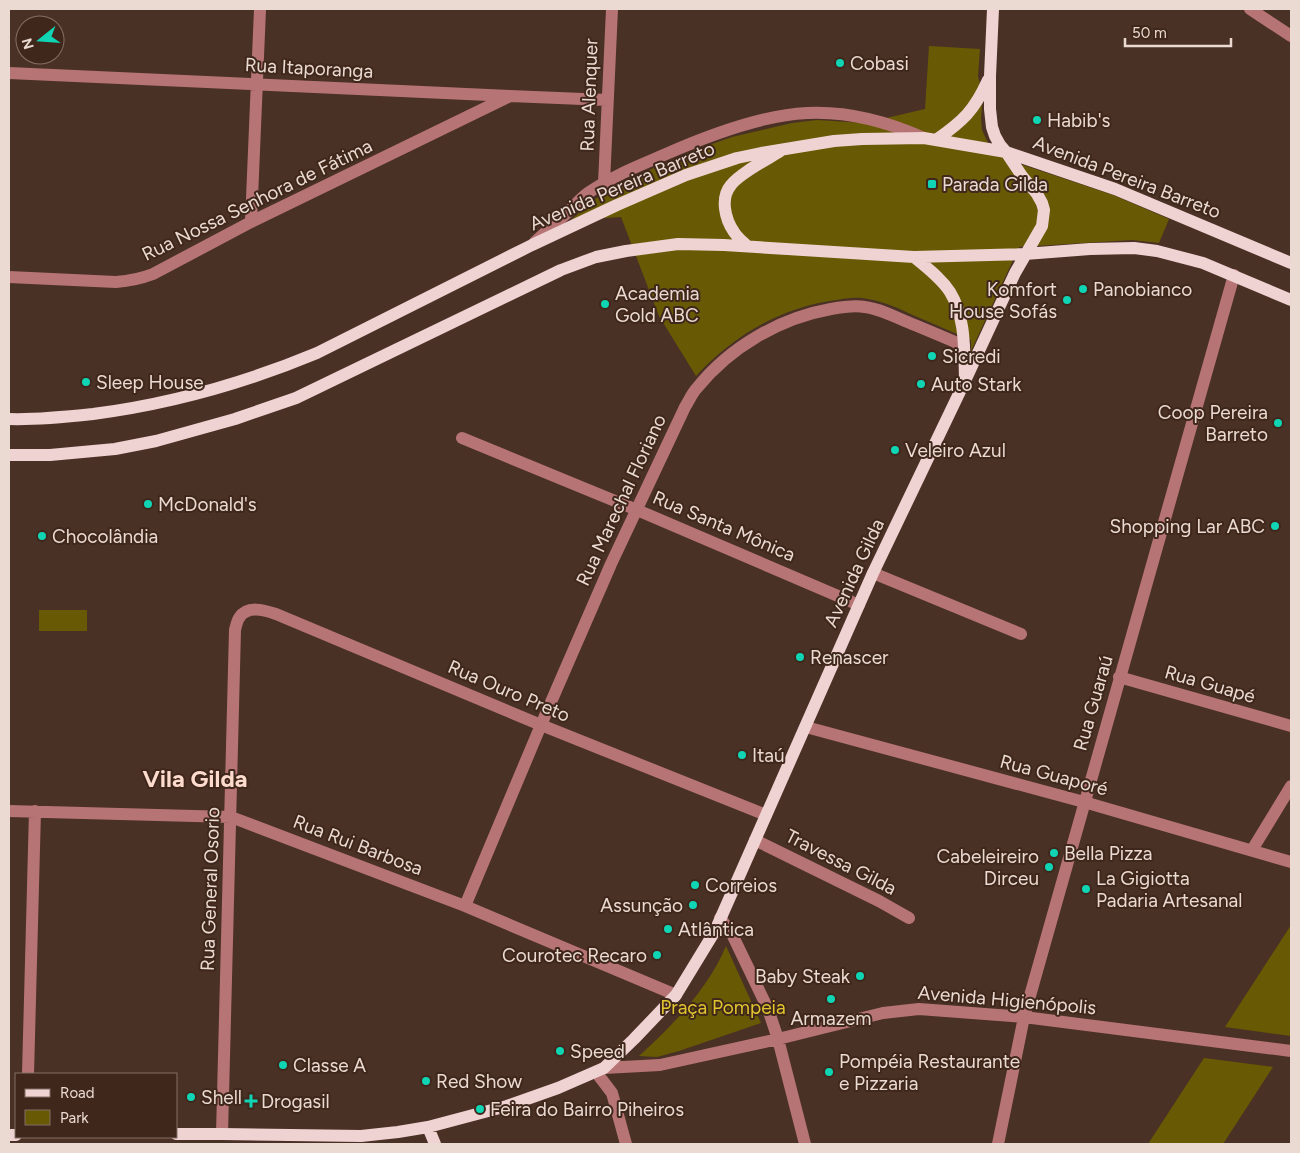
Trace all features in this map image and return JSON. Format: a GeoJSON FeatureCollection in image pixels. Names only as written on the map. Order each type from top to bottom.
{"type":"FeatureCollection","features":[{"type":"Feature","properties":{"kind":"main road","name":"Avenida Gilda"},"geometry":{"type":"LineString","coordinates":[[600,1070],[634,1039],[676,995],[715,931],[873,573],[1015,273],[1042,226],[1044,210],[1042,203],[997,140],[992,127],[990,76],[993,9]]}},
{"type":"Feature","properties":{"kind":"main road"},"geometry":{"type":"LineString","coordinates":[[930,139],[954,127],[972,109],[990,76]]}},
{"type":"Feature","properties":{"kind":"main road","name":"Avenida Pereira Barreto"},"geometry":{"type":"LineString","coordinates":[[9,419],[63,418],[116,411],[163,402],[243,381],[316,353],[532,245],[617,205],[694,172],[737,158],[843,140],[930,139],[1006,152],[1115,189],[1291,263]]}},
{"type":"Feature","properties":{"kind":"main road"},"geometry":{"type":"LineString","coordinates":[[747,246],[734,233],[728,220],[725,209],[726,193],[731,184],[739,177],[783,149]]}},
{"type":"Feature","properties":{"kind":"main road"},"geometry":{"type":"LineString","coordinates":[[9,454],[50,455],[115,449],[156,441],[235,419],[296,398],[561,270],[596,257],[678,244],[747,246],[914,257],[1025,254],[1134,248],[1157,251],[1203,263],[1291,300]]}},
{"type":"Feature","properties":{"kind":"main road"},"geometry":{"type":"LineString","coordinates":[[914,257],[937,277],[950,292],[957,307],[962,324],[965,382]]}},
{"type":"Feature","properties":{"kind":"main road","name":"Avenida Higienópolis"},"geometry":{"type":"LineString","coordinates":[[178,1134],[361,1136],[398,1132],[428,1127],[507,1106],[558,1088],[600,1070]]}},
{"type":"Feature","properties":{"kind":"main road"},"geometry":{"type":"LineString","coordinates":[[428,1127],[435,1144]]}},
{"type":"Feature","properties":{"kind":"street"},"geometry":{"type":"LineString","coordinates":[[251,222],[260,9]]}},
{"type":"Feature","properties":{"kind":"street","name":"Rua Alenquer"},"geometry":{"type":"LineString","coordinates":[[604,183],[612,9]]}},
{"type":"Feature","properties":{"kind":"street"},"geometry":{"type":"LineString","coordinates":[[1250,9],[1291,36]]}},
{"type":"Feature","properties":{"kind":"street","name":"Rua Itaporanga"},"geometry":{"type":"LineString","coordinates":[[9,73],[607,100]]}},
{"type":"Feature","properties":{"kind":"street","name":"Rua Nossa Senhora de Fátima"},"geometry":{"type":"LineString","coordinates":[[9,277],[116,282],[130,281],[153,274],[251,222],[510,96]]}},
{"type":"Feature","properties":{"kind":"street"},"geometry":{"type":"LineString","coordinates":[[532,245],[586,195],[604,183],[695,141],[732,129],[787,115],[807,113],[845,115],[879,122],[930,139]]}},
{"type":"Feature","properties":{"kind":"street","name":"Rua Guaraú"},"geometry":{"type":"LineString","coordinates":[[998,1144],[1024,1017],[1234,275]]}},
{"type":"Feature","properties":{"kind":"street","name":"Rua Marechal Floriano"},"geometry":{"type":"LineString","coordinates":[[465,906],[611,564],[685,407],[696,389],[716,367],[760,335],[805,314],[847,306],[865,307],[882,311],[964,346]]}},
{"type":"Feature","properties":{"kind":"street","name":"Rua Santa Mônica"},"geometry":{"type":"LineString","coordinates":[[462,438],[860,605]]}},
{"type":"Feature","properties":{"kind":"street"},"geometry":{"type":"LineString","coordinates":[[873,573],[1021,634]]}},
{"type":"Feature","properties":{"kind":"street","name":"Rua Ouro Preto"},"geometry":{"type":"LineString","coordinates":[[239,617],[250,610],[264,610],[276,614],[541,725],[766,815]]}},
{"type":"Feature","properties":{"kind":"street","name":"Rua General Osorio"},"geometry":{"type":"LineString","coordinates":[[222,1134],[235,630],[239,617]]}},
{"type":"Feature","properties":{"kind":"street","name":"Rua Guapé"},"geometry":{"type":"LineString","coordinates":[[1119,677],[1291,726]]}},
{"type":"Feature","properties":{"kind":"street","name":"Rua Guaporé"},"geometry":{"type":"LineString","coordinates":[[806,727],[1084,802],[1291,862]]}},
{"type":"Feature","properties":{"kind":"street"},"geometry":{"type":"LineString","coordinates":[[1252,850],[1291,786]]}},
{"type":"Feature","properties":{"kind":"street","name":"Rua Rui Barbosa"},"geometry":{"type":"LineString","coordinates":[[9,811],[231,817],[465,906],[676,995]]}},
{"type":"Feature","properties":{"kind":"street"},"geometry":{"type":"LineString","coordinates":[[28,1073],[35,811]]}},
{"type":"Feature","properties":{"kind":"street","name":"Travessa Gilda"},"geometry":{"type":"LineString","coordinates":[[755,840],[879,901],[909,918]]}},
{"type":"Feature","properties":{"kind":"street"},"geometry":{"type":"LineString","coordinates":[[720,918],[731,932],[768,1009],[778,1039],[805,1144]]}},
{"type":"Feature","properties":{"kind":"street","name":"Avenida Higienópolis"},"geometry":{"type":"LineString","coordinates":[[600,1070],[660,1066],[883,1013],[919,1008],[1024,1017],[1291,1051]]}},
{"type":"Feature","properties":{"kind":"street"},"geometry":{"type":"LineString","coordinates":[[600,1070],[612,1093],[626,1144]]}},
{"type":"Feature","properties":{"kind":"green space"},"geometry":{"type":"Polygon","coordinates":[[[929,46],[980,49],[978,76],[983,96],[982,130],[988,143],[1020,164],[1113,195],[1169,219],[1159,243],[1132,240],[1019,247],[971,351],[971,340],[898,308],[874,300],[849,298],[811,305],[774,318],[741,337],[696,376],[659,316],[621,217],[571,220],[591,202],[624,181],[698,149],[732,137],[792,123],[817,120],[865,123],[925,109],[929,46]]]}},
{"type":"Feature","properties":{"kind":"green space"},"geometry":{"type":"Polygon","coordinates":[[[39,610],[87,610],[87,631],[39,631],[39,610]]]}},
{"type":"Feature","properties":{"kind":"green space"},"geometry":{"type":"Polygon","coordinates":[[[1291,925],[1291,1036],[1225,1027],[1291,925]]]}},
{"type":"Feature","properties":{"kind":"green space","name":"Praça Pompeia"},"geometry":{"type":"Polygon","coordinates":[[[726,946],[761,1023],[657,1057],[639,1056],[677,1019],[700,992],[726,946]]]}},
{"type":"Feature","properties":{"kind":"green space"},"geometry":{"type":"Polygon","coordinates":[[[1204,1058],[1273,1067],[1223,1144],[1148,1144],[1204,1058]]]}},
{"type":"Feature","properties":{"kind":"place","name":"Cobasi"},"geometry":{"type":"Point","coordinates":[840,63]}},
{"type":"Feature","properties":{"kind":"place","name":"Habib's"},"geometry":{"type":"Point","coordinates":[1037,120]}},
{"type":"Feature","properties":{"kind":"place","name":"Parada Gilda"},"geometry":{"type":"Point","coordinates":[932,184]}},
{"type":"Feature","properties":{"kind":"place","name":"Panobianco"},"geometry":{"type":"Point","coordinates":[1083,289]}},
{"type":"Feature","properties":{"kind":"place","name":"Komfort House Sofás"},"geometry":{"type":"Point","coordinates":[1067,300]}},
{"type":"Feature","properties":{"kind":"place","name":"Academia Gold ABC"},"geometry":{"type":"Point","coordinates":[605,304]}},
{"type":"Feature","properties":{"kind":"place","name":"Sicredi"},"geometry":{"type":"Point","coordinates":[932,356]}},
{"type":"Feature","properties":{"kind":"place","name":"Sleep House"},"geometry":{"type":"Point","coordinates":[86,382]}},
{"type":"Feature","properties":{"kind":"place","name":"Auto Stark"},"geometry":{"type":"Point","coordinates":[921,384]}},
{"type":"Feature","properties":{"kind":"place","name":"Coop Pereira Barreto"},"geometry":{"type":"Point","coordinates":[1278,423]}},
{"type":"Feature","properties":{"kind":"place","name":"Veleiro Azul"},"geometry":{"type":"Point","coordinates":[895,450]}},
{"type":"Feature","properties":{"kind":"place","name":"McDonald's"},"geometry":{"type":"Point","coordinates":[148,504]}},
{"type":"Feature","properties":{"kind":"place","name":"Shopping Lar ABC"},"geometry":{"type":"Point","coordinates":[1275,526]}},
{"type":"Feature","properties":{"kind":"place","name":"Chocolândia"},"geometry":{"type":"Point","coordinates":[42,536]}},
{"type":"Feature","properties":{"kind":"place","name":"Renascer"},"geometry":{"type":"Point","coordinates":[800,657]}},
{"type":"Feature","properties":{"kind":"place","name":"Itaú"},"geometry":{"type":"Point","coordinates":[742,755]}},
{"type":"Feature","properties":{"kind":"place","name":"Bella Pizza"},"geometry":{"type":"Point","coordinates":[1054,853]}},
{"type":"Feature","properties":{"kind":"place","name":"Cabeleireiro Dirceu"},"geometry":{"type":"Point","coordinates":[1049,867]}},
{"type":"Feature","properties":{"kind":"place","name":"Correios"},"geometry":{"type":"Point","coordinates":[695,885]}},
{"type":"Feature","properties":{"kind":"place","name":"La Gigiotta Padaria Artesanal"},"geometry":{"type":"Point","coordinates":[1086,889]}},
{"type":"Feature","properties":{"kind":"place","name":"Assunção"},"geometry":{"type":"Point","coordinates":[693,905]}},
{"type":"Feature","properties":{"kind":"place","name":"Atlântica"},"geometry":{"type":"Point","coordinates":[668,929]}},
{"type":"Feature","properties":{"kind":"place","name":"Courotec Recaro"},"geometry":{"type":"Point","coordinates":[657,955]}},
{"type":"Feature","properties":{"kind":"place","name":"Baby Steak"},"geometry":{"type":"Point","coordinates":[860,976]}},
{"type":"Feature","properties":{"kind":"place","name":"Armazem"},"geometry":{"type":"Point","coordinates":[831,999]}},
{"type":"Feature","properties":{"kind":"place","name":"Speed"},"geometry":{"type":"Point","coordinates":[560,1051]}},
{"type":"Feature","properties":{"kind":"place","name":"Classe A"},"geometry":{"type":"Point","coordinates":[283,1065]}},
{"type":"Feature","properties":{"kind":"place","name":"Pompéia Restaurante e Pizzaria"},"geometry":{"type":"Point","coordinates":[829,1072]}},
{"type":"Feature","properties":{"kind":"place","name":"Red Show"},"geometry":{"type":"Point","coordinates":[426,1081]}},
{"type":"Feature","properties":{"kind":"place","name":"Shell"},"geometry":{"type":"Point","coordinates":[191,1097]}},
{"type":"Feature","properties":{"kind":"place","name":"Drogasil"},"geometry":{"type":"Point","coordinates":[251,1101]}},
{"type":"Feature","properties":{"kind":"place","name":"Feira do Bairro Piheiros"},"geometry":{"type":"Point","coordinates":[480,1109]}},
{"type":"Feature","properties":{"kind":"district","name":"Vila Gilda"},"geometry":{"type":"Point","coordinates":[195,778]}}]}
